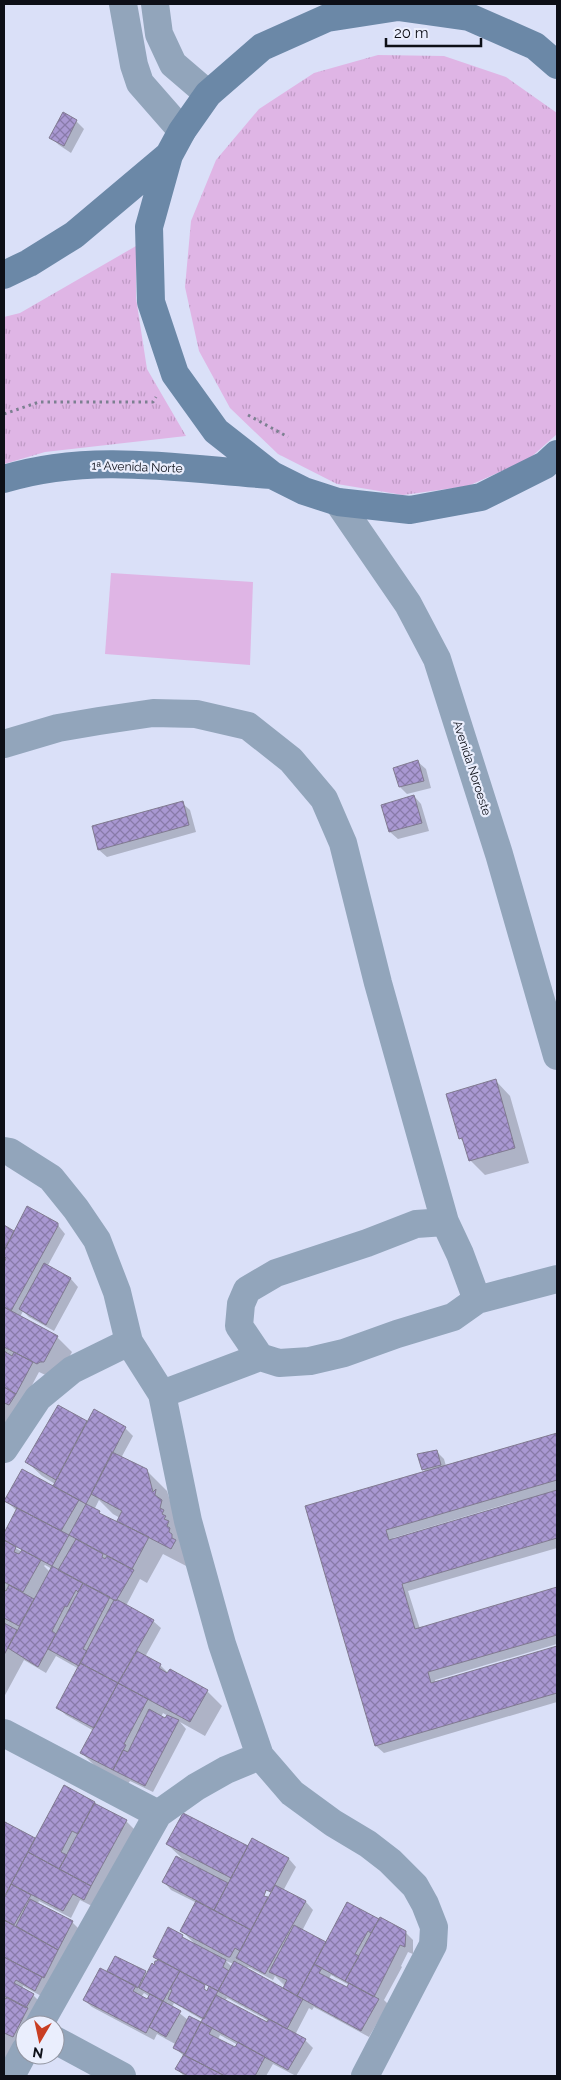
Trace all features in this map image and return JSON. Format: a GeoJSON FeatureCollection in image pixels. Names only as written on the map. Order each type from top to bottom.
{"type":"FeatureCollection","features":[{"type":"Feature","properties":{"kind":"main road"},"geometry":{"type":"LineString","coordinates":[[557,65],[546,47],[470,17],[398,7],[327,18],[262,47],[208,94],[182,131],[169,155],[149,227],[151,302],[175,374],[216,431],[272,476],[304,491],[338,502],[410,510],[481,497],[545,465],[557,454]]}},
{"type":"Feature","properties":{"kind":"main road"},"geometry":{"type":"LineString","coordinates":[[4,275],[29,263],[74,235],[169,155]]}},
{"type":"Feature","properties":{"kind":"main road","name":"1ᵃ Avenida Norte"},"geometry":{"type":"LineString","coordinates":[[4,479],[20,474],[62,467],[111,463],[272,476]]}},
{"type":"Feature","properties":{"kind":"street"},"geometry":{"type":"LineString","coordinates":[[122,4],[134,65],[140,83],[182,131]]}},
{"type":"Feature","properties":{"kind":"street"},"geometry":{"type":"LineString","coordinates":[[155,4],[159,34],[173,64],[208,94]]}},
{"type":"Feature","properties":{"kind":"street","name":"Avenida Noroeste"},"geometry":{"type":"LineString","coordinates":[[338,502],[408,604],[438,659],[499,854],[557,1056]]}},
{"type":"Feature","properties":{"kind":"street"},"geometry":{"type":"LineString","coordinates":[[4,744],[58,728],[99,721],[153,713],[196,714],[248,726],[291,760],[324,799],[343,843],[378,983],[445,1222],[460,1254],[477,1300]]}},
{"type":"Feature","properties":{"kind":"street"},"geometry":{"type":"LineString","coordinates":[[4,1151],[10,1152],[50,1178],[76,1209],[98,1240],[117,1292],[130,1342],[162,1394],[188,1521],[219,1634],[260,1756],[292,1793],[390,1861],[415,1886],[425,1904],[434,1927],[433,1945],[365,2076]]}},
{"type":"Feature","properties":{"kind":"street"},"geometry":{"type":"LineString","coordinates":[[260,1357],[239,1326],[241,1304],[247,1290],[276,1274],[416,1224],[445,1222]]}},
{"type":"Feature","properties":{"kind":"street"},"geometry":{"type":"LineString","coordinates":[[162,1394],[260,1357],[280,1363],[310,1361],[344,1353],[453,1317],[477,1300],[557,1279]]}},
{"type":"Feature","properties":{"kind":"street"},"geometry":{"type":"LineString","coordinates":[[4,1449],[38,1398],[72,1370],[130,1342]]}},
{"type":"Feature","properties":{"kind":"street"},"geometry":{"type":"LineString","coordinates":[[4,1733],[158,1814]]}},
{"type":"Feature","properties":{"kind":"street"},"geometry":{"type":"LineString","coordinates":[[45,2015],[158,1814],[196,1787],[226,1770],[260,1756]]}},
{"type":"Feature","properties":{"kind":"street"},"geometry":{"type":"LineString","coordinates":[[65,2045],[122,2076]]}},
{"type":"Feature","properties":{"kind":"street"},"geometry":{"type":"LineString","coordinates":[[10,2076],[16,2065]]}},
{"type":"Feature","properties":{"kind":"path"},"geometry":{"type":"LineString","coordinates":[[4,414],[39,402],[153,402]]}},
{"type":"Feature","properties":{"kind":"green space"},"geometry":{"type":"Polygon","coordinates":[[[378,55],[444,56],[506,77],[557,113],[557,434],[529,459],[468,486],[403,495],[337,484],[278,454],[230,408],[199,351],[185,287],[191,221],[216,160],[259,109],[314,73],[378,55]]]}},
{"type":"Feature","properties":{"kind":"green space"},"geometry":{"type":"Polygon","coordinates":[[[136,246],[136,298],[147,369],[186,436],[45,452],[4,464],[4,317],[20,313],[136,246]]]}},
{"type":"Feature","properties":{"kind":"green space"},"geometry":{"type":"Polygon","coordinates":[[[111,573],[253,582],[250,665],[105,654],[111,573]]]}},
{"type":"Feature","properties":{"kind":"building"},"geometry":{"type":"Polygon","coordinates":[[[63,112],[77,120],[64,146],[49,138],[63,112]]]}},
{"type":"Feature","properties":{"kind":"building"},"geometry":{"type":"Polygon","coordinates":[[[418,760],[424,781],[399,787],[393,768],[418,760]]]}},
{"type":"Feature","properties":{"kind":"building"},"geometry":{"type":"Polygon","coordinates":[[[414,795],[422,823],[389,832],[381,805],[414,795]]]}},
{"type":"Feature","properties":{"kind":"building"},"geometry":{"type":"Polygon","coordinates":[[[183,801],[189,825],[98,850],[92,826],[183,801]]]}},
{"type":"Feature","properties":{"kind":"building"},"geometry":{"type":"Polygon","coordinates":[[[496,1079],[515,1148],[469,1161],[462,1138],[459,1139],[446,1094],[496,1079]]]}},
{"type":"Feature","properties":{"kind":"building"},"geometry":{"type":"Polygon","coordinates":[[[27,1206],[58,1223],[58,1226],[11,1311],[4,1307],[4,1263],[6,1258],[4,1251],[27,1206]]]}},
{"type":"Feature","properties":{"kind":"building"},"geometry":{"type":"Polygon","coordinates":[[[4,1225],[14,1231],[4,1251],[4,1225]]]}},
{"type":"Feature","properties":{"kind":"building"},"geometry":{"type":"Polygon","coordinates":[[[44,1263],[71,1278],[46,1325],[19,1309],[44,1263]]]}},
{"type":"Feature","properties":{"kind":"building"},"geometry":{"type":"Polygon","coordinates":[[[4,1307],[58,1336],[44,1362],[37,1364],[4,1347],[4,1307]]]}},
{"type":"Feature","properties":{"kind":"building"},"geometry":{"type":"Polygon","coordinates":[[[4,1351],[12,1356],[14,1352],[33,1362],[16,1394],[4,1387],[4,1351]]]}},
{"type":"Feature","properties":{"kind":"building"},"geometry":{"type":"Polygon","coordinates":[[[4,1387],[16,1394],[9,1405],[4,1403],[4,1387]]]}},
{"type":"Feature","properties":{"kind":"building"},"geometry":{"type":"Polygon","coordinates":[[[58,1405],[87,1421],[56,1480],[25,1462],[58,1405]]]}},
{"type":"Feature","properties":{"kind":"building"},"geometry":{"type":"Polygon","coordinates":[[[94,1409],[126,1427],[86,1504],[53,1486],[94,1409]]]}},
{"type":"Feature","properties":{"kind":"building"},"geometry":{"type":"Polygon","coordinates":[[[557,1433],[557,1480],[386,1530],[389,1540],[557,1490],[557,1538],[402,1584],[415,1629],[557,1587],[557,1635],[428,1672],[431,1683],[557,1646],[557,1693],[375,1746],[305,1506],[557,1433]]]}},
{"type":"Feature","properties":{"kind":"building"},"geometry":{"type":"Polygon","coordinates":[[[437,1450],[441,1465],[422,1470],[417,1454],[437,1450]]]}},
{"type":"Feature","properties":{"kind":"building"},"geometry":{"type":"Polygon","coordinates":[[[112,1452],[147,1469],[153,1492],[156,1489],[155,1495],[162,1500],[160,1508],[164,1510],[162,1514],[166,1516],[164,1519],[169,1521],[167,1526],[170,1528],[169,1532],[172,1534],[172,1538],[176,1540],[171,1549],[117,1521],[122,1511],[91,1494],[112,1452]]]}},
{"type":"Feature","properties":{"kind":"building"},"geometry":{"type":"Polygon","coordinates":[[[22,1469],[79,1500],[61,1531],[4,1501],[22,1469]]]}},
{"type":"Feature","properties":{"kind":"building"},"geometry":{"type":"Polygon","coordinates":[[[86,1504],[100,1511],[99,1513],[149,1537],[132,1569],[69,1535],[86,1504]]]}},
{"type":"Feature","properties":{"kind":"building"},"geometry":{"type":"Polygon","coordinates":[[[17,1508],[69,1535],[52,1566],[4,1540],[4,1533],[17,1508]]]}},
{"type":"Feature","properties":{"kind":"building"},"geometry":{"type":"Polygon","coordinates":[[[76,1539],[103,1554],[102,1557],[105,1559],[107,1556],[134,1570],[116,1601],[58,1570],[76,1539]]]}},
{"type":"Feature","properties":{"kind":"building"},"geometry":{"type":"Polygon","coordinates":[[[4,1540],[16,1547],[14,1552],[19,1554],[22,1550],[41,1560],[23,1592],[4,1582],[4,1540]]]}},
{"type":"Feature","properties":{"kind":"building"},"geometry":{"type":"Polygon","coordinates":[[[52,1566],[83,1583],[78,1592],[76,1590],[67,1607],[65,1606],[52,1631],[56,1634],[38,1667],[8,1648],[52,1566]]]}},
{"type":"Feature","properties":{"kind":"building"},"geometry":{"type":"Polygon","coordinates":[[[83,1583],[110,1597],[83,1649],[87,1651],[79,1666],[48,1649],[83,1583]]]}},
{"type":"Feature","properties":{"kind":"building"},"geometry":{"type":"Polygon","coordinates":[[[9,1585],[34,1599],[19,1626],[4,1618],[4,1590],[6,1591],[9,1585]]]}},
{"type":"Feature","properties":{"kind":"building"},"geometry":{"type":"Polygon","coordinates":[[[114,1600],[118,1600],[154,1620],[118,1683],[80,1663],[114,1600]]]}},
{"type":"Feature","properties":{"kind":"building"},"geometry":{"type":"Polygon","coordinates":[[[4,1623],[17,1630],[4,1655],[4,1623]]]}},
{"type":"Feature","properties":{"kind":"building"},"geometry":{"type":"Polygon","coordinates":[[[137,1651],[161,1664],[159,1668],[167,1673],[170,1669],[208,1690],[190,1722],[118,1683],[137,1651]]]}},
{"type":"Feature","properties":{"kind":"building"},"geometry":{"type":"Polygon","coordinates":[[[80,1663],[118,1683],[94,1728],[56,1708],[80,1663]]]}},
{"type":"Feature","properties":{"kind":"building"},"geometry":{"type":"Polygon","coordinates":[[[118,1683],[148,1699],[124,1744],[126,1745],[113,1770],[80,1753],[118,1683]]]}},
{"type":"Feature","properties":{"kind":"building"},"geometry":{"type":"Polygon","coordinates":[[[149,1709],[165,1718],[167,1715],[179,1720],[145,1786],[113,1770],[123,1750],[128,1752],[149,1709]]]}},
{"type":"Feature","properties":{"kind":"building"},"geometry":{"type":"Polygon","coordinates":[[[64,1785],[95,1802],[78,1834],[72,1831],[61,1852],[67,1855],[59,1869],[28,1852],[64,1785]]]}},
{"type":"Feature","properties":{"kind":"building"},"geometry":{"type":"Polygon","coordinates":[[[94,1803],[127,1820],[91,1886],[59,1869],[94,1803]]]}},
{"type":"Feature","properties":{"kind":"building"},"geometry":{"type":"Polygon","coordinates":[[[183,1813],[248,1846],[231,1878],[166,1844],[183,1813]]]}},
{"type":"Feature","properties":{"kind":"building"},"geometry":{"type":"Polygon","coordinates":[[[5,1822],[35,1838],[4,1898],[4,1824],[5,1822]]]}},
{"type":"Feature","properties":{"kind":"building"},"geometry":{"type":"Polygon","coordinates":[[[252,1838],[289,1858],[271,1892],[266,1890],[264,1896],[268,1897],[251,1930],[214,1910],[252,1838]]]}},
{"type":"Feature","properties":{"kind":"building"},"geometry":{"type":"Polygon","coordinates":[[[28,1852],[91,1886],[84,1900],[73,1894],[63,1911],[11,1884],[28,1852]]]}},
{"type":"Feature","properties":{"kind":"building"},"geometry":{"type":"Polygon","coordinates":[[[176,1856],[228,1883],[214,1910],[162,1882],[176,1856]]]}},
{"type":"Feature","properties":{"kind":"building"},"geometry":{"type":"Polygon","coordinates":[[[11,1884],[31,1895],[14,1925],[4,1920],[4,1898],[11,1884]]]}},
{"type":"Feature","properties":{"kind":"building"},"geometry":{"type":"Polygon","coordinates":[[[275,1885],[306,1901],[265,1974],[236,1958],[275,1885]]]}},
{"type":"Feature","properties":{"kind":"building"},"geometry":{"type":"Polygon","coordinates":[[[30,1899],[73,1921],[58,1950],[16,1926],[30,1899]]]}},
{"type":"Feature","properties":{"kind":"building"},"geometry":{"type":"Polygon","coordinates":[[[196,1901],[251,1930],[240,1951],[235,1948],[230,1957],[228,1957],[180,1931],[196,1901]]]}},
{"type":"Feature","properties":{"kind":"building"},"geometry":{"type":"Polygon","coordinates":[[[347,1902],[379,1919],[371,1933],[368,1931],[355,1954],[359,1956],[345,1981],[314,1964],[347,1902]]]}},
{"type":"Feature","properties":{"kind":"building"},"geometry":{"type":"Polygon","coordinates":[[[380,1917],[406,1931],[405,1947],[400,1945],[374,1997],[345,1981],[380,1917]]]}},
{"type":"Feature","properties":{"kind":"building"},"geometry":{"type":"Polygon","coordinates":[[[4,1920],[58,1950],[44,1978],[4,1957],[4,1920]]]}},
{"type":"Feature","properties":{"kind":"building"},"geometry":{"type":"Polygon","coordinates":[[[294,1925],[326,1942],[297,1996],[283,1988],[287,1980],[269,1972],[294,1925]]]}},
{"type":"Feature","properties":{"kind":"building"},"geometry":{"type":"Polygon","coordinates":[[[168,1927],[183,1935],[182,1937],[226,1960],[223,1967],[229,1971],[218,1991],[153,1957],[168,1927]]]}},
{"type":"Feature","properties":{"kind":"building"},"geometry":{"type":"Polygon","coordinates":[[[115,1956],[146,1971],[138,1988],[107,1971],[115,1956]]]}},
{"type":"Feature","properties":{"kind":"building"},"geometry":{"type":"Polygon","coordinates":[[[4,1957],[42,1977],[35,1991],[16,1980],[14,1983],[34,1994],[26,2008],[4,1996],[4,1957]]]}},
{"type":"Feature","properties":{"kind":"building"},"geometry":{"type":"Polygon","coordinates":[[[158,1959],[180,1971],[163,2001],[139,1988],[152,1963],[154,1965],[158,1959]]]}},
{"type":"Feature","properties":{"kind":"building"},"geometry":{"type":"Polygon","coordinates":[[[234,1961],[303,1999],[287,2029],[218,1991],[234,1961]]]}},
{"type":"Feature","properties":{"kind":"building"},"geometry":{"type":"Polygon","coordinates":[[[314,1964],[322,1968],[319,1973],[347,1987],[349,1983],[379,1999],[361,2031],[297,1996],[314,1964]]]}},
{"type":"Feature","properties":{"kind":"building"},"geometry":{"type":"Polygon","coordinates":[[[100,1968],[136,1986],[133,1991],[147,1999],[150,1994],[163,2001],[146,2033],[83,2000],[100,1968]]]}},
{"type":"Feature","properties":{"kind":"building"},"geometry":{"type":"Polygon","coordinates":[[[180,1971],[205,1985],[204,1989],[207,1991],[209,1986],[218,1991],[204,2019],[168,1999],[172,1990],[170,1989],[180,1971]]]}},
{"type":"Feature","properties":{"kind":"building"},"geometry":{"type":"Polygon","coordinates":[[[216,1995],[267,2022],[269,2019],[306,2039],[288,2070],[201,2022],[216,1995]]]}},
{"type":"Feature","properties":{"kind":"building"},"geometry":{"type":"Polygon","coordinates":[[[7,1997],[28,2008],[24,2015],[15,2015],[15,2033],[13,2037],[4,2033],[4,1998],[6,1999],[7,1997]]]}},
{"type":"Feature","properties":{"kind":"building"},"geometry":{"type":"Polygon","coordinates":[[[163,2001],[181,2011],[166,2037],[149,2027],[163,2001]]]}},
{"type":"Feature","properties":{"kind":"building"},"geometry":{"type":"Polygon","coordinates":[[[189,2016],[201,2022],[185,2054],[173,2048],[189,2016]]]}},
{"type":"Feature","properties":{"kind":"building"},"geometry":{"type":"Polygon","coordinates":[[[201,2022],[212,2028],[209,2034],[235,2047],[238,2042],[265,2057],[255,2076],[225,2076],[184,2055],[201,2022]]]}},
{"type":"Feature","properties":{"kind":"building"},"geometry":{"type":"Polygon","coordinates":[[[184,2054],[225,2076],[188,2076],[175,2069],[184,2054]]]}}]}
